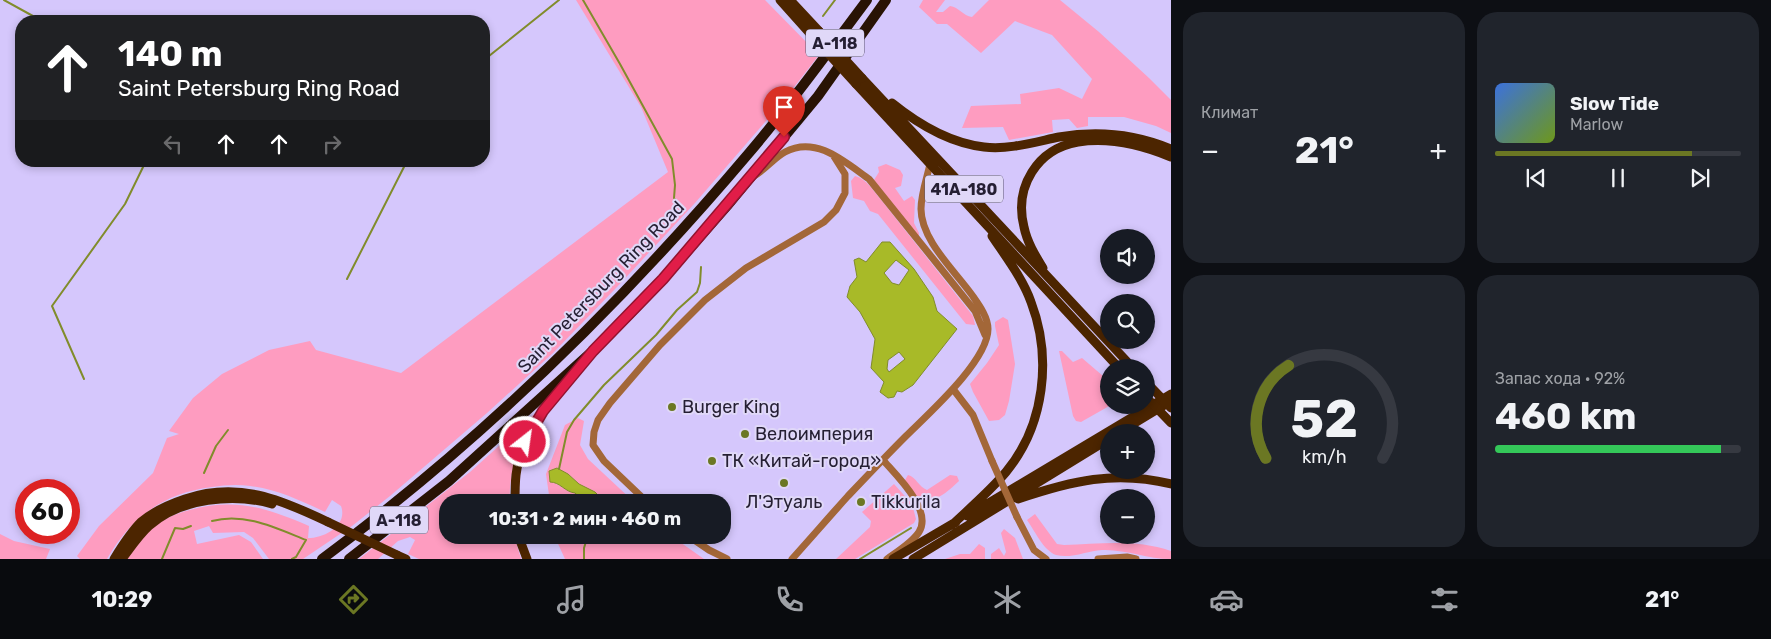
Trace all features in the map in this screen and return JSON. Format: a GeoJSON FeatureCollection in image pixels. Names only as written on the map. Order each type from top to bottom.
{"type":"FeatureCollection","features":[{"type":"Feature","properties":{"kind":"highway","name":"Saint Petersburg Ring Road"},"geometry":{"type":"LineString","coordinates":[[322,559],[438,467],[541,374],[649,266],[749,153],[802,87],[867,0]]}},
{"type":"Feature","properties":{"kind":"highway","name":"Saint Petersburg Ring Road"},"geometry":{"type":"LineString","coordinates":[[349,559],[449,481],[597,347],[663,279],[818,96],[886,0]]}},
{"type":"Feature","properties":{"kind":"main road","name":"41А-180"},"geometry":{"type":"LineString","coordinates":[[780,0],[816,34],[930,164],[1111,359]]}},
{"type":"Feature","properties":{"kind":"main road","name":"41А-180"},"geometry":{"type":"LineString","coordinates":[[790,0],[816,34]]}},
{"type":"Feature","properties":{"kind":"main road","name":"41А-180"},"geometry":{"type":"LineString","coordinates":[[859,81],[877,94],[1124,359]]}},
{"type":"Feature","properties":{"kind":"main road"},"geometry":{"type":"LineString","coordinates":[[877,94],[922,125],[946,136],[976,145],[1009,146],[1073,135],[1101,134],[1129,136],[1171,149]]}},
{"type":"Feature","properties":{"kind":"main road"},"geometry":{"type":"LineString","coordinates":[[1052,283],[1028,241],[1022,216],[1021,201],[1026,182],[1041,159],[1066,145],[1087,141],[1128,143],[1171,157]]}},
{"type":"Feature","properties":{"kind":"main road"},"geometry":{"type":"LineString","coordinates":[[952,525],[990,490],[1008,470],[1024,444],[1035,420],[1042,383],[1040,337],[1030,300],[1019,278],[977,213]]}},
{"type":"Feature","properties":{"kind":"main road"},"geometry":{"type":"LineString","coordinates":[[515,494],[516,474],[525,442],[543,411],[597,347]]}},
{"type":"Feature","properties":{"kind":"main road"},"geometry":{"type":"LineString","coordinates":[[1155,391],[1171,408]]}},
{"type":"Feature","properties":{"kind":"main road"},"geometry":{"type":"LineString","coordinates":[[893,559],[1171,394]]}},
{"type":"Feature","properties":{"kind":"main road"},"geometry":{"type":"LineString","coordinates":[[1133,424],[1171,401]]}},
{"type":"Feature","properties":{"kind":"main road"},"geometry":{"type":"LineString","coordinates":[[1155,406],[1171,424]]}},
{"type":"Feature","properties":{"kind":"main road"},"geometry":{"type":"LineString","coordinates":[[913,559],[1100,445]]}},
{"type":"Feature","properties":{"kind":"main road"},"geometry":{"type":"LineString","coordinates":[[1002,505],[1050,488],[1078,481],[1123,477],[1155,480],[1171,484]]}},
{"type":"Feature","properties":{"kind":"main road"},"geometry":{"type":"LineString","coordinates":[[114,559],[131,534],[152,514],[175,502],[202,493],[233,491],[256,494],[295,506],[395,557],[406,559]]}},
{"type":"Feature","properties":{"kind":"main road"},"geometry":{"type":"LineString","coordinates":[[122,559],[136,539],[151,524],[171,512],[216,498],[242,498],[266,502],[326,523]]}},
{"type":"Feature","properties":{"kind":"main road"},"geometry":{"type":"LineString","coordinates":[[521,544],[527,559]]}},
{"type":"Feature","properties":{"kind":"street"},"geometry":{"type":"LineString","coordinates":[[750,178],[762,172],[784,152],[798,147],[812,146],[823,149],[869,179],[975,311],[986,339]]}},
{"type":"Feature","properties":{"kind":"street"},"geometry":{"type":"LineString","coordinates":[[639,494],[604,461],[593,445],[594,432],[598,420],[610,403],[704,300],[746,268],[824,222],[836,210],[846,193],[845,174],[833,155]]}},
{"type":"Feature","properties":{"kind":"street"},"geometry":{"type":"LineString","coordinates":[[792,559],[847,497],[953,389],[983,349],[988,330],[980,306],[932,244],[925,228],[921,206],[930,164]]}},
{"type":"Feature","properties":{"kind":"street"},"geometry":{"type":"LineString","coordinates":[[953,389],[973,415],[1017,517],[1034,550],[1035,559]]}},
{"type":"Feature","properties":{"kind":"street"},"geometry":{"type":"LineString","coordinates":[[883,460],[917,501],[922,514],[921,530],[908,544],[887,559]]}},
{"type":"Feature","properties":{"kind":"street"},"geometry":{"type":"LineString","coordinates":[[700,544],[727,559]]}},
{"type":"Feature","properties":{"kind":"street"},"geometry":{"type":"LineString","coordinates":[[1034,550],[1046,559]]}},
{"type":"Feature","properties":{"kind":"street"},"geometry":{"type":"LineString","coordinates":[[1098,559],[1127,557],[1136,559]]}},
{"type":"Feature","properties":{"kind":"shaded area"},"geometry":{"type":"Polygon","coordinates":[[[576,0],[765,0],[819,55],[784,100],[695,203],[553,353],[487,413],[352,526],[303,559],[269,559],[253,538],[244,532],[213,533],[209,526],[194,531],[197,544],[239,535],[251,542],[263,559],[127,559],[144,536],[159,523],[176,514],[203,507],[234,505],[263,509],[309,526],[308,538],[328,533],[334,529],[341,519],[341,506],[332,500],[325,512],[269,490],[245,485],[221,486],[195,490],[164,501],[138,519],[116,544],[107,559],[80,559],[77,556],[99,526],[153,473],[167,438],[179,434],[169,431],[193,398],[222,374],[269,350],[310,341],[316,350],[401,373],[668,172],[641,107],[576,0]]]}},
{"type":"Feature","properties":{"kind":"shaded area"},"geometry":{"type":"Polygon","coordinates":[[[923,0],[945,0],[936,12],[943,12],[950,6],[972,17],[989,0],[1060,0],[1099,32],[1171,100],[1171,133],[1156,126],[1124,117],[1088,117],[1088,126],[1077,128],[1069,119],[1052,120],[1053,132],[1009,140],[1003,127],[962,128],[971,106],[1021,104],[1020,94],[1059,88],[1082,99],[1092,79],[1052,35],[1015,21],[981,53],[947,24],[937,24],[919,7],[923,0]]]}},
{"type":"Feature","properties":{"kind":"shaded area"},"geometry":{"type":"Polygon","coordinates":[[[886,164],[900,170],[903,175],[901,186],[895,188],[904,201],[912,196],[915,200],[914,223],[919,237],[874,180],[879,172],[878,167],[886,164]]]}},
{"type":"Feature","properties":{"kind":"shaded area"},"geometry":{"type":"Polygon","coordinates":[[[855,176],[867,183],[873,190],[973,316],[975,325],[966,324],[878,214],[870,211],[864,201],[853,198],[851,181],[855,176]]]}},
{"type":"Feature","properties":{"kind":"shaded area"},"geometry":{"type":"Polygon","coordinates":[[[882,242],[890,242],[914,269],[933,297],[937,311],[957,329],[913,385],[902,392],[897,391],[894,397],[888,398],[880,392],[884,382],[871,368],[875,339],[860,312],[847,297],[850,286],[857,277],[854,260],[859,258],[866,262],[882,242]],[[896,260],[884,273],[892,283],[899,285],[909,270],[896,260]],[[899,352],[888,360],[887,369],[889,372],[905,359],[899,352]]]}},
{"type":"Feature","properties":{"kind":"shaded area"},"geometry":{"type":"Polygon","coordinates":[[[1003,317],[1008,320],[1015,364],[1005,415],[999,420],[989,421],[970,384],[999,345],[995,322],[1003,317]]]}},
{"type":"Feature","properties":{"kind":"shaded area"},"geometry":{"type":"Polygon","coordinates":[[[1059,351],[1062,351],[1073,362],[1082,358],[1100,373],[1100,411],[1081,422],[1076,421],[1073,416],[1059,351]]]}},
{"type":"Feature","properties":{"kind":"shaded area"},"geometry":{"type":"Polygon","coordinates":[[[540,409],[514,465],[510,494],[442,494],[470,472],[540,409]]]}},
{"type":"Feature","properties":{"kind":"shaded area"},"geometry":{"type":"Polygon","coordinates":[[[578,418],[584,421],[580,445],[588,459],[625,494],[596,494],[580,485],[568,474],[552,481],[577,494],[549,494],[546,474],[565,425],[578,418]]]}},
{"type":"Feature","properties":{"kind":"shaded area"},"geometry":{"type":"Polygon","coordinates":[[[557,468],[597,494],[576,494],[568,491],[554,482],[550,482],[549,471],[557,468]]]}},
{"type":"Feature","properties":{"kind":"shaded area"},"geometry":{"type":"Polygon","coordinates":[[[908,475],[927,490],[950,475],[957,476],[959,481],[940,496],[929,500],[913,493],[905,480],[908,475]]]}},
{"type":"Feature","properties":{"kind":"shaded area"},"geometry":{"type":"Polygon","coordinates":[[[894,484],[912,504],[916,519],[914,523],[855,559],[836,559],[870,527],[871,521],[862,512],[894,484]]]}},
{"type":"Feature","properties":{"kind":"shaded area"},"geometry":{"type":"Polygon","coordinates":[[[439,496],[439,544],[517,544],[521,559],[419,559],[408,554],[415,540],[410,537],[398,541],[378,559],[359,559],[439,496]]]}},
{"type":"Feature","properties":{"kind":"shaded area"},"geometry":{"type":"Polygon","coordinates":[[[1035,514],[1057,544],[1145,545],[1171,551],[1171,559],[1111,550],[1067,556],[1056,555],[1043,545],[1027,520],[1035,514]]]}},
{"type":"Feature","properties":{"kind":"shaded area"},"geometry":{"type":"Polygon","coordinates":[[[1004,529],[1015,538],[1023,559],[991,559],[991,554],[999,548],[1004,556],[1006,552],[1001,533],[1004,529]]]}},
{"type":"Feature","properties":{"kind":"shaded area"},"geometry":{"type":"Polygon","coordinates":[[[0,534],[15,541],[15,544],[28,544],[50,549],[46,559],[0,559],[0,534]]]}},
{"type":"Feature","properties":{"kind":"shaded area"},"geometry":{"type":"Polygon","coordinates":[[[558,544],[683,544],[704,559],[565,559],[558,544]]]}},
{"type":"Feature","properties":{"kind":"shaded area"},"geometry":{"type":"Polygon","coordinates":[[[979,544],[985,548],[985,559],[945,559],[960,554],[970,554],[979,544]]]}},
{"type":"Feature","properties":{"kind":"waterway"},"geometry":{"type":"LineString","coordinates":[[4,0],[31,15]]}},
{"type":"Feature","properties":{"kind":"waterway"},"geometry":{"type":"LineString","coordinates":[[490,55],[559,0]]}},
{"type":"Feature","properties":{"kind":"waterway"},"geometry":{"type":"LineString","coordinates":[[583,0],[672,159],[675,185],[674,198],[679,205]]}},
{"type":"Feature","properties":{"kind":"waterway"},"geometry":{"type":"LineString","coordinates":[[823,16],[835,0]]}},
{"type":"Feature","properties":{"kind":"waterway"},"geometry":{"type":"LineString","coordinates":[[84,379],[52,306],[125,204],[143,167]]}},
{"type":"Feature","properties":{"kind":"waterway"},"geometry":{"type":"LineString","coordinates":[[347,279],[404,167]]}},
{"type":"Feature","properties":{"kind":"waterway"},"geometry":{"type":"LineString","coordinates":[[559,469],[567,432],[574,420],[604,385],[697,292],[700,283],[701,267]]}},
{"type":"Feature","properties":{"kind":"waterway"},"geometry":{"type":"LineString","coordinates":[[204,473],[216,446],[228,430]]}},
{"type":"Feature","properties":{"kind":"waterway"},"geometry":{"type":"LineString","coordinates":[[212,521],[236,518],[248,520],[272,526],[306,540],[296,557],[292,559]]}},
{"type":"Feature","properties":{"kind":"waterway"},"geometry":{"type":"LineString","coordinates":[[162,559],[175,528],[183,529],[191,526]]}},
{"type":"Feature","properties":{"kind":"waterway"},"geometry":{"type":"LineString","coordinates":[[860,559],[911,528]]}},
{"type":"Feature","properties":{"kind":"waterway"},"geometry":{"type":"LineString","coordinates":[[584,559],[585,544]]}},
{"type":"Feature","properties":{"kind":"place","name":"Burger King"},"geometry":{"type":"Point","coordinates":[672,407]}},
{"type":"Feature","properties":{"kind":"place","name":"Велоимперия"},"geometry":{"type":"Point","coordinates":[745,434]}},
{"type":"Feature","properties":{"kind":"place","name":"ТК «Китай-город»"},"geometry":{"type":"Point","coordinates":[712,461]}},
{"type":"Feature","properties":{"kind":"place","name":"Л'Этуаль"},"geometry":{"type":"Point","coordinates":[784,483]}},
{"type":"Feature","properties":{"kind":"place","name":"Tikkurila"},"geometry":{"type":"Point","coordinates":[861,502]}},
{"type":"Feature","properties":{"kind":"route"},"geometry":{"type":"LineString","coordinates":[[525,442],[543,411],[593,351],[663,279],[784,137]]}}]}
